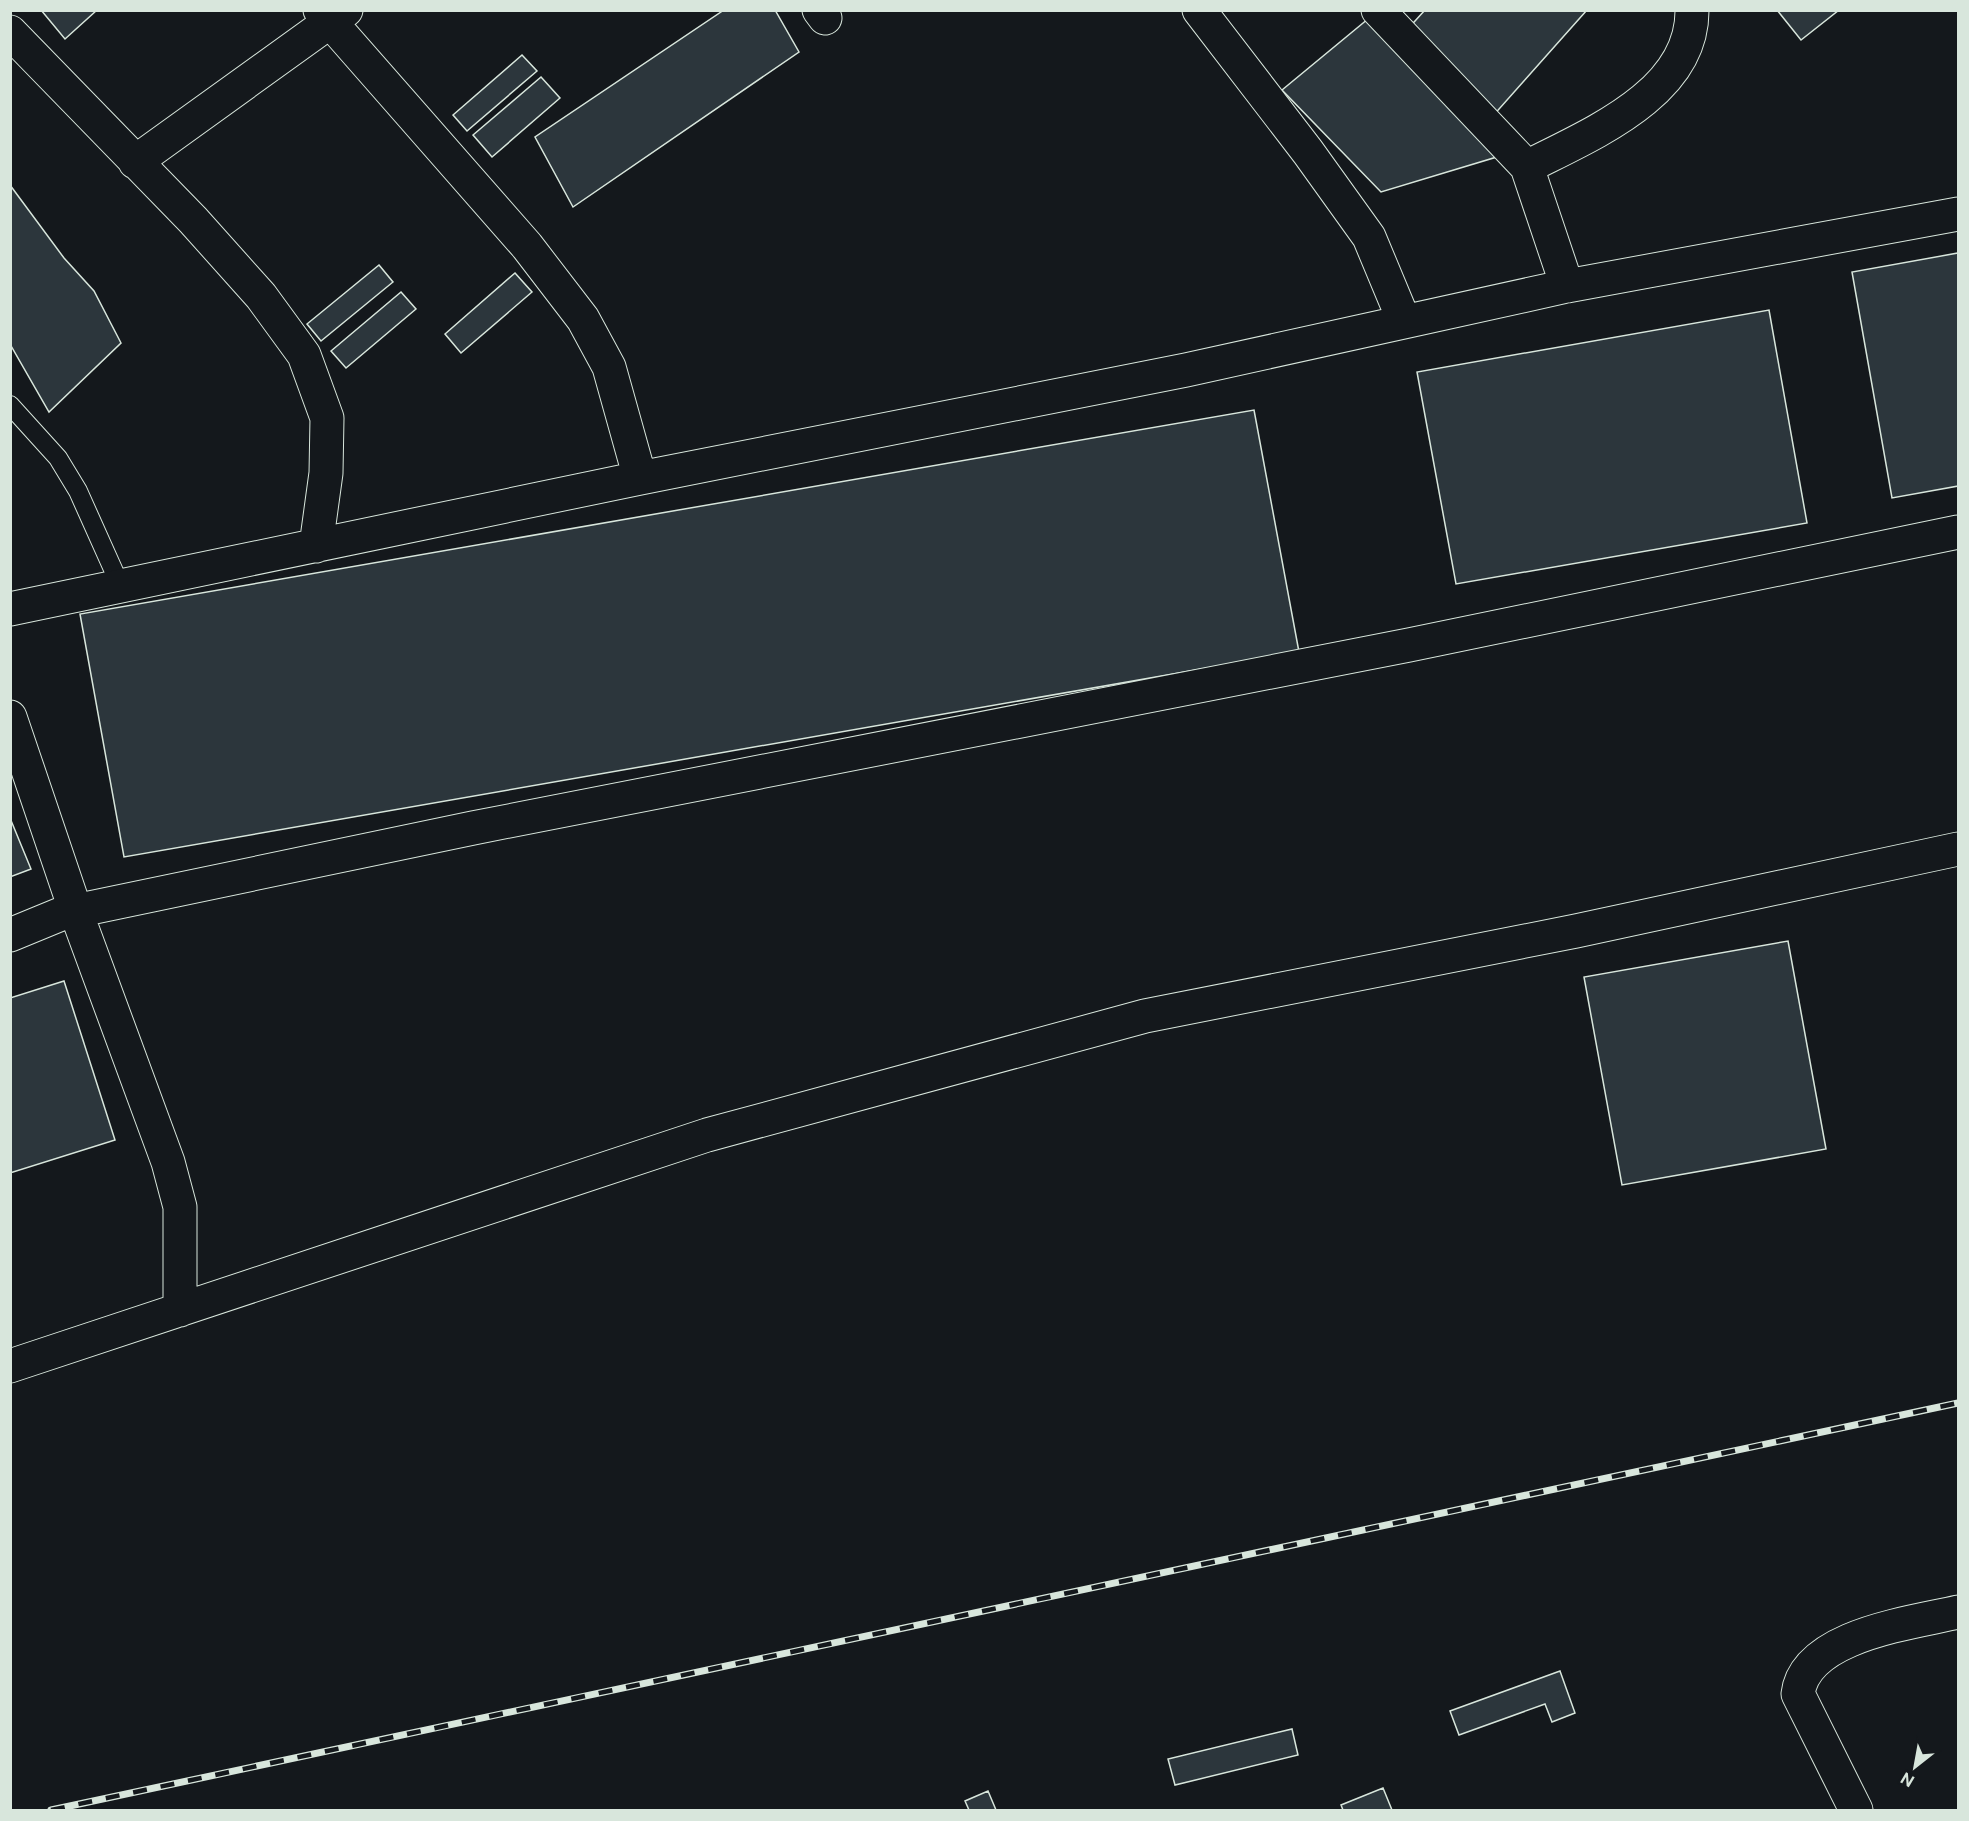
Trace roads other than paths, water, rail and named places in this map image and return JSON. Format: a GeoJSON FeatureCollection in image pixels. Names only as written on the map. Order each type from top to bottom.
{"type":"FeatureCollection","features":[{"type":"Feature","properties":{"kind":"street"},"geometry":{"type":"LineString","coordinates":[[1198,10],[1308,152],[1369,237],[1404,321]]}},
{"type":"Feature","properties":{"kind":"street"},"geometry":{"type":"LineString","coordinates":[[1378,10],[1527,167],[1567,286]]}},
{"type":"Feature","properties":{"kind":"street"},"geometry":{"type":"LineString","coordinates":[[1527,167],[1638,107],[1677,65],[1692,27],[1692,10]]}},
{"type":"Feature","properties":{"kind":"street"},"geometry":{"type":"LineString","coordinates":[[135,162],[332,15],[527,246],[584,319],[609,367],[640,478]]}},
{"type":"Feature","properties":{"kind":"street"},"geometry":{"type":"LineString","coordinates":[[10,32],[261,296],[304,355],[327,418],[326,473],[316,546]]}},
{"type":"Feature","properties":{"kind":"street"},"geometry":{"type":"LineString","coordinates":[[10,609],[640,478],[1174,372],[1567,286],[1959,214]]}},
{"type":"Feature","properties":{"kind":"street"},"geometry":{"type":"LineString","coordinates":[[10,935],[61,914],[473,828],[1409,645],[1959,532]]}},
{"type":"Feature","properties":{"kind":"street"},"geometry":{"type":"LineString","coordinates":[[10,717],[76,912],[168,1162],[180,1207],[180,1310]]}},
{"type":"Feature","properties":{"kind":"street"},"geometry":{"type":"LineString","coordinates":[[10,1366],[707,1135],[1145,1016],[1576,931],[1959,849]]}},
{"type":"Feature","properties":{"kind":"street"},"geometry":{"type":"LineString","coordinates":[[1856,1810],[1798,1694],[1800,1681],[1810,1666],[1824,1655],[1871,1632],[1959,1612]]}},
{"type":"Feature","properties":{"kind":"lane"},"geometry":{"type":"LineString","coordinates":[[10,405],[58,458],[78,491],[121,587]]}},
{"type":"Feature","properties":{"kind":"railway"},"geometry":{"type":"LineString","coordinates":[[51,1810],[1958,1403]]}}]}
